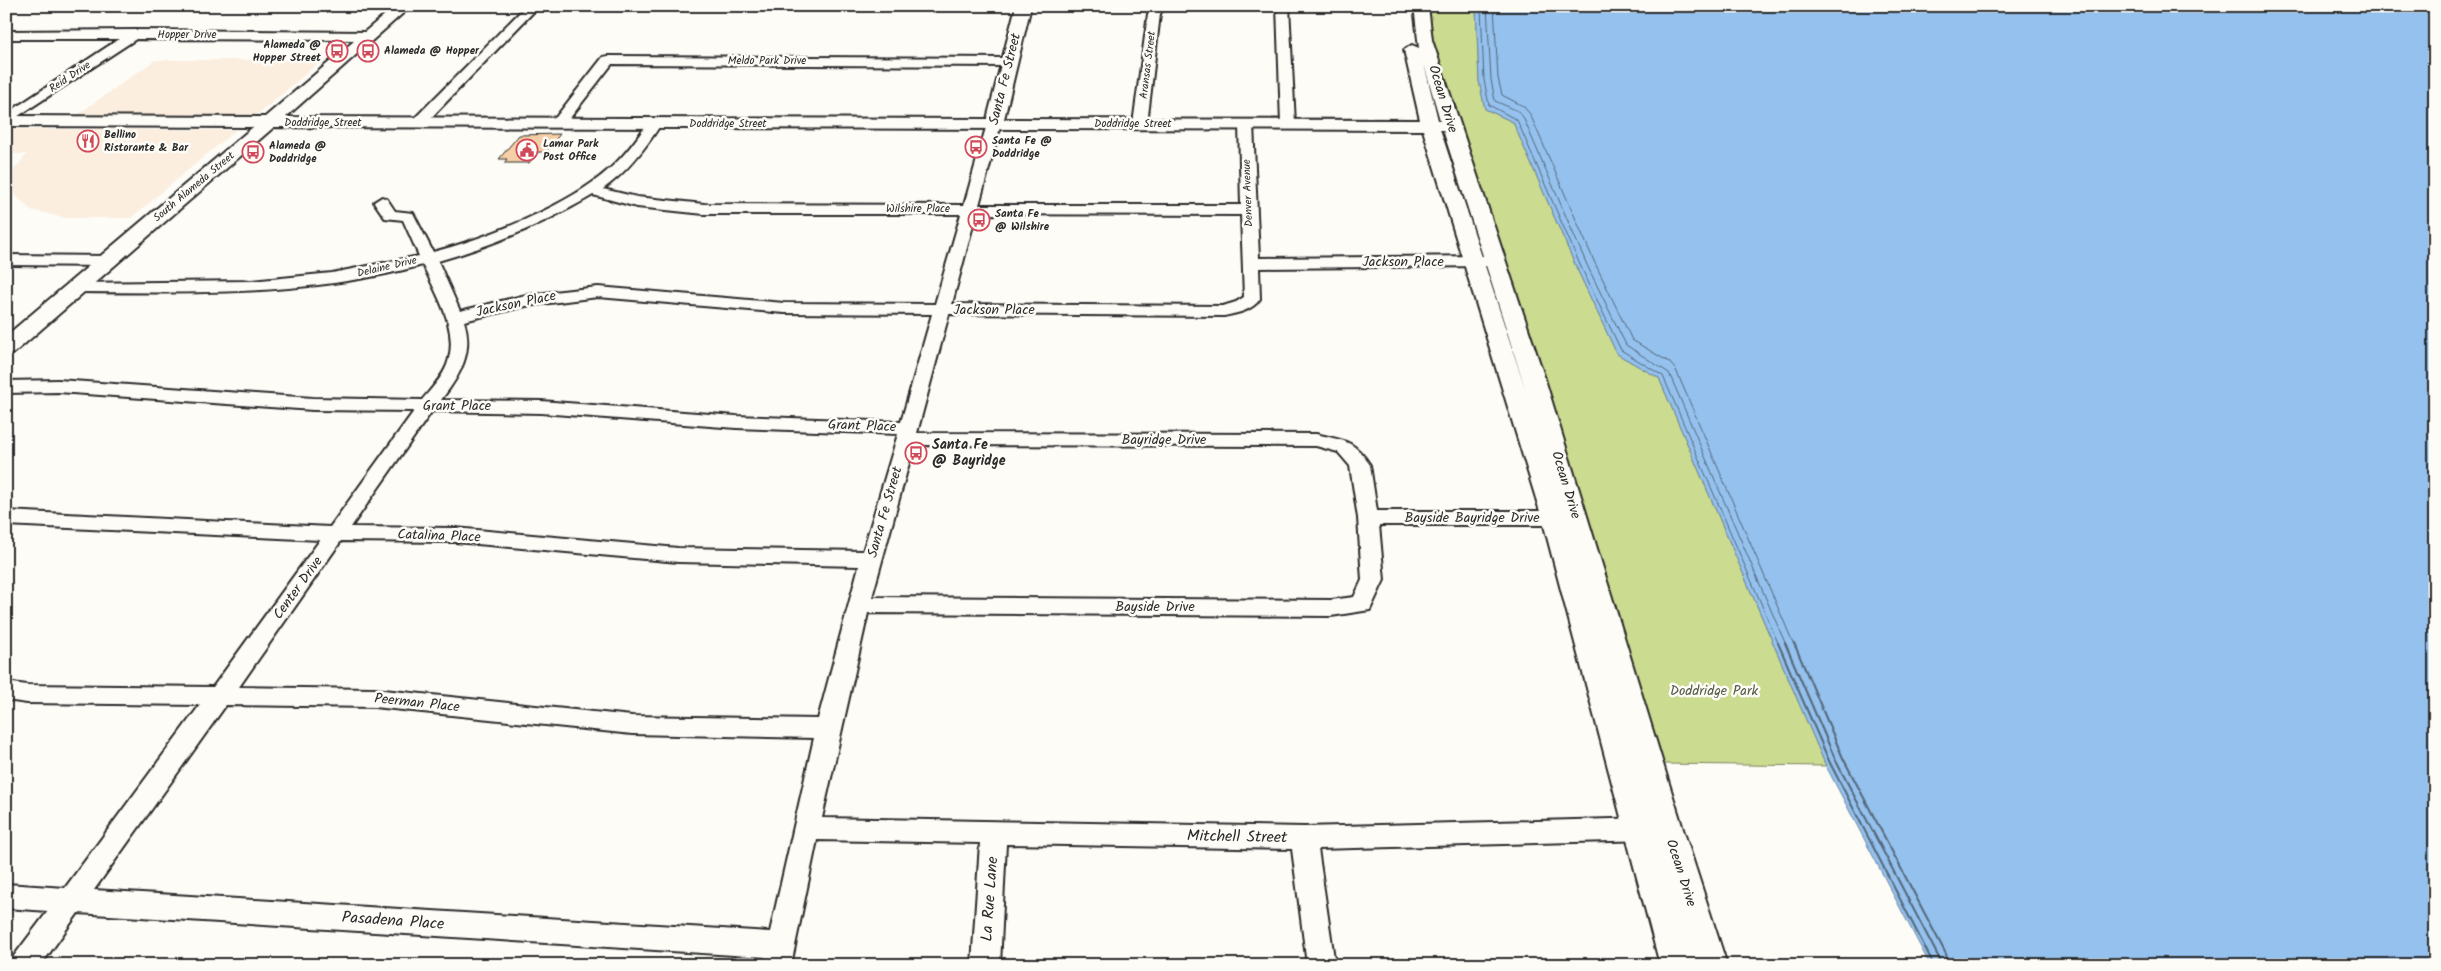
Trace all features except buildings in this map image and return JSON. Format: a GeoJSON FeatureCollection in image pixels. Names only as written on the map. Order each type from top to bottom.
{"type":"FeatureCollection","features":[{"type":"Feature","properties":{"kind":"main road","name":"South Alameda Street"},"geometry":{"type":"LineString","coordinates":[[6,348],[404,6]]}},
{"type":"Feature","properties":{"kind":"main road","name":"Santa Fe Street"},"geometry":{"type":"LineString","coordinates":[[994,124],[1008,62],[1024,6]]}},
{"type":"Feature","properties":{"kind":"main road","name":"Ocean Drive"},"geometry":{"type":"LineString","coordinates":[[1414,7],[1424,40],[1440,125],[1710,965]]}},
{"type":"Feature","properties":{"kind":"main road","name":"Doddridge Street"},"geometry":{"type":"LineString","coordinates":[[6,121],[1440,125]]}},
{"type":"Feature","properties":{"kind":"main road","name":"Ocean Drive"},"geometry":{"type":"LineString","coordinates":[[1565,518],[1640,829],[1678,965]]}},
{"type":"Feature","properties":{"kind":"street"},"geometry":{"type":"LineString","coordinates":[[418,123],[533,6]]}},
{"type":"Feature","properties":{"kind":"street","name":"Aransas Street"},"geometry":{"type":"LineString","coordinates":[[1140,124],[1154,14],[1158,6]]}},
{"type":"Feature","properties":{"kind":"street"},"geometry":{"type":"LineString","coordinates":[[1283,6],[1288,124]]}},
{"type":"Feature","properties":{"kind":"street","name":"Reid Drive"},"geometry":{"type":"LineString","coordinates":[[6,121],[135,34]]}},
{"type":"Feature","properties":{"kind":"street","name":"Hopper Drive"},"geometry":{"type":"LineString","coordinates":[[6,35],[368,36]]}},
{"type":"Feature","properties":{"kind":"street","name":"Meldo Park Drive"},"geometry":{"type":"LineString","coordinates":[[558,124],[608,60],[1008,62]]}},
{"type":"Feature","properties":{"kind":"street","name":"Delaine Drive"},"geometry":{"type":"LineString","coordinates":[[78,287],[249,286],[278,284],[367,273],[426,259],[522,227],[590,190],[618,170],[640,145],[654,124]]}},
{"type":"Feature","properties":{"kind":"street","name":"Santa Fe Street"},"geometry":{"type":"LineString","coordinates":[[779,955],[828,729],[859,605],[994,124]]}},
{"type":"Feature","properties":{"kind":"street","name":"Denver Avenue"},"geometry":{"type":"LineString","coordinates":[[1246,124],[1250,263]]}},
{"type":"Feature","properties":{"kind":"street","name":"Wilshire Place"},"geometry":{"type":"LineString","coordinates":[[590,190],[637,202],[704,209],[1248,210]]}},
{"type":"Feature","properties":{"kind":"street","name":"Center Drive"},"geometry":{"type":"LineString","coordinates":[[24,965],[220,696],[426,407],[446,382],[456,364],[460,335],[455,318],[426,259],[408,216],[390,215],[382,202]]}},
{"type":"Feature","properties":{"kind":"street"},"geometry":{"type":"LineString","coordinates":[[6,260],[108,261]]}},
{"type":"Feature","properties":{"kind":"street","name":"Jackson Place"},"geometry":{"type":"LineString","coordinates":[[455,318],[519,300],[570,293],[598,292],[784,308],[1224,311],[1242,306],[1252,298],[1250,263],[1483,261]]}},
{"type":"Feature","properties":{"kind":"street","name":"Grant Place"},"geometry":{"type":"LineString","coordinates":[[6,387],[58,386],[313,404],[426,407],[540,407],[907,433]]}},
{"type":"Feature","properties":{"kind":"street","name":"Bayridge Drive"},"geometry":{"type":"LineString","coordinates":[[907,433],[1316,440],[1344,447],[1360,465],[1368,518]]}},
{"type":"Feature","properties":{"kind":"street","name":"Catalina Place"},"geometry":{"type":"LineString","coordinates":[[6,518],[336,534],[455,535],[678,555],[871,559]]}},
{"type":"Feature","properties":{"kind":"street","name":"Bayside Bayridge Drive"},"geometry":{"type":"LineString","coordinates":[[1368,518],[1565,518]]}},
{"type":"Feature","properties":{"kind":"street","name":"Bayside Drive"},"geometry":{"type":"LineString","coordinates":[[859,605],[1331,608],[1362,604],[1373,580],[1368,518]]}},
{"type":"Feature","properties":{"kind":"street","name":"Peerman Place"},"geometry":{"type":"LineString","coordinates":[[6,691],[27,694],[374,698],[632,724],[828,729]]}},
{"type":"Feature","properties":{"kind":"street","name":"Mitchell Street"},"geometry":{"type":"LineString","coordinates":[[806,829],[1304,838],[1667,829]]}},
{"type":"Feature","properties":{"kind":"street","name":"La Rue Lane"},"geometry":{"type":"LineString","coordinates":[[986,965],[994,833]]}},
{"type":"Feature","properties":{"kind":"street"},"geometry":{"type":"LineString","coordinates":[[1304,838],[1321,965]]}},
{"type":"Feature","properties":{"kind":"street","name":"Pasadena Place"},"geometry":{"type":"LineString","coordinates":[[6,896],[779,955]]}},
{"type":"Feature","properties":{"kind":"shaded area"},"geometry":{"type":"Polygon","coordinates":[[[155,60],[322,60],[257,115],[77,115],[155,60]]]}},
{"type":"Feature","properties":{"kind":"shaded area"},"geometry":{"type":"Polygon","coordinates":[[[6,129],[236,130],[131,218],[64,218],[31,210],[13,193],[13,171],[27,154],[6,154],[6,129]]]}},
{"type":"Feature","properties":{"kind":"green space","name":"Doddridge Park"},"geometry":{"type":"Polygon","coordinates":[[[1426,6],[1476,6],[1479,81],[1485,109],[1513,122],[1577,269],[1617,354],[1659,378],[1826,766],[1661,764],[1453,107],[1429,27],[1426,6]]]}},
{"type":"Feature","properties":{"kind":"water"},"geometry":{"type":"Polygon","coordinates":[[[1476,6],[2435,6],[2435,965],[1930,965],[1826,766],[1659,378],[1617,354],[1577,269],[1513,122],[1485,109],[1479,81],[1476,6]]]}},
{"type":"Feature","properties":{"kind":"place","name":"Alameda @ Hopper Street"},"geometry":{"type":"Point","coordinates":[337,51]}},
{"type":"Feature","properties":{"kind":"place","name":"Alameda @ Hopper"},"geometry":{"type":"Point","coordinates":[368,51]}},
{"type":"Feature","properties":{"kind":"place","name":"Bellino Ristorante & Bar"},"geometry":{"type":"Point","coordinates":[88,141]}},
{"type":"Feature","properties":{"kind":"place","name":"Santa Fe @ Doddridge"},"geometry":{"type":"Point","coordinates":[976,147]}},
{"type":"Feature","properties":{"kind":"place","name":"Lamar Park Post Office"},"geometry":{"type":"Point","coordinates":[527,150]}},
{"type":"Feature","properties":{"kind":"place","name":"Alameda @ Doddridge"},"geometry":{"type":"Point","coordinates":[253,152]}},
{"type":"Feature","properties":{"kind":"place","name":"Santa Fe @ Wilshire"},"geometry":{"type":"Point","coordinates":[979,220]}},
{"type":"Feature","properties":{"kind":"place","name":"Santa Fe @ Bayridge"},"geometry":{"type":"Point","coordinates":[916,453]}}]}
